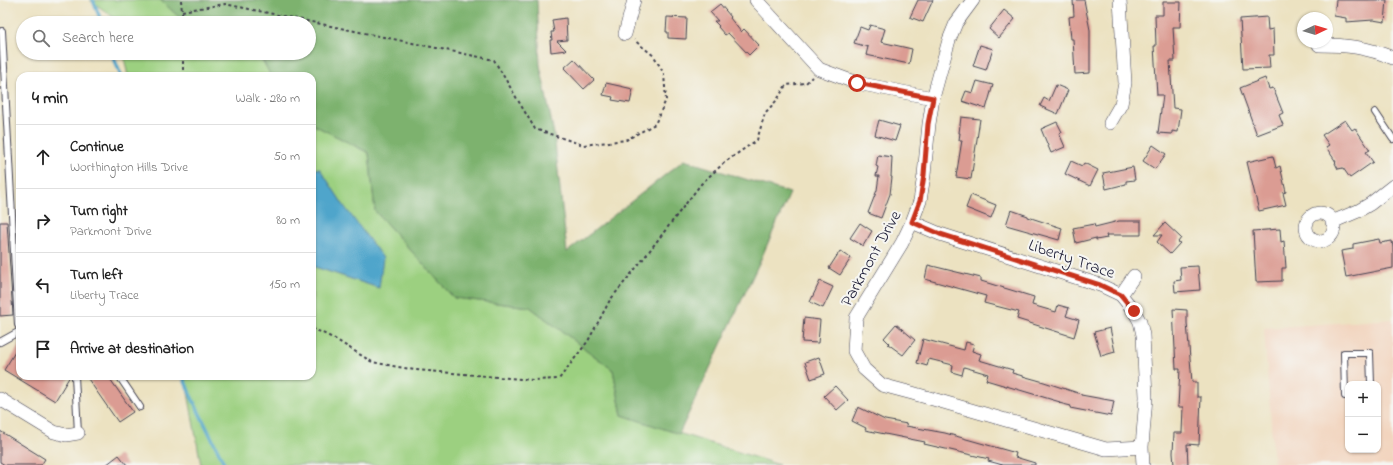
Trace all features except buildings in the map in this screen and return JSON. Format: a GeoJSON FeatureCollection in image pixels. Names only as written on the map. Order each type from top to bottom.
{"type":"FeatureCollection","features":[{"type":"Feature","properties":{"kind":"street"},"geometry":{"type":"LineString","coordinates":[[625,34],[634,0]]}},
{"type":"Feature","properties":{"kind":"street"},"geometry":{"type":"LineString","coordinates":[[756,0],[819,69],[857,83],[933,98]]}},
{"type":"Feature","properties":{"kind":"street","name":"Parkmont Drive"},"geometry":{"type":"LineString","coordinates":[[973,0],[956,23],[949,40],[933,98],[928,124],[924,175],[920,201],[902,243],[856,318],[854,351],[864,369],[882,385],[1106,448],[1142,447]]}},
{"type":"Feature","properties":{"kind":"street"},"geometry":{"type":"LineString","coordinates":[[1110,123],[1121,104],[1125,83],[1120,0]]}},
{"type":"Feature","properties":{"kind":"street"},"geometry":{"type":"LineString","coordinates":[[1333,45],[1345,45],[1368,49],[1393,58]]}},
{"type":"Feature","properties":{"kind":"street"},"geometry":{"type":"LineString","coordinates":[[1332,222],[1370,204],[1393,186]]}},
{"type":"Feature","properties":{"kind":"street","name":"Liberty Trace"},"geometry":{"type":"LineString","coordinates":[[912,222],[940,234],[1100,285],[1121,295],[1134,311],[1140,322],[1144,335],[1146,397],[1142,447],[1143,465]]}},
{"type":"Feature","properties":{"kind":"street"},"geometry":{"type":"LineString","coordinates":[[1121,295],[1134,276]]}},
{"type":"Feature","properties":{"kind":"street"},"geometry":{"type":"LineString","coordinates":[[0,400],[54,432],[66,435],[78,433]]}},
{"type":"Feature","properties":{"kind":"lane"},"geometry":{"type":"LineString","coordinates":[[2,31],[16,288]]}},
{"type":"Feature","properties":{"kind":"lane"},"geometry":{"type":"LineString","coordinates":[[1375,112],[1393,138]]}},
{"type":"Feature","properties":{"kind":"lane"},"geometry":{"type":"LineString","coordinates":[[0,342],[16,332]]}},
{"type":"Feature","properties":{"kind":"lane"},"geometry":{"type":"LineString","coordinates":[[1345,396],[1344,353],[1370,353],[1371,381]]}},
{"type":"Feature","properties":{"kind":"lane"},"geometry":{"type":"LineString","coordinates":[[75,380],[78,433]]}},
{"type":"Feature","properties":{"kind":"lane"},"geometry":{"type":"LineString","coordinates":[[122,380],[140,407]]}},
{"type":"Feature","properties":{"kind":"path"},"geometry":{"type":"LineString","coordinates":[[181,0],[182,16]]}},
{"type":"Feature","properties":{"kind":"path"},"geometry":{"type":"LineString","coordinates":[[182,11],[226,4],[283,16]]}},
{"type":"Feature","properties":{"kind":"path"},"geometry":{"type":"LineString","coordinates":[[316,23],[494,60],[535,129],[583,145],[626,140],[655,124],[666,100],[664,74],[654,56],[625,34]]}},
{"type":"Feature","properties":{"kind":"path"},"geometry":{"type":"LineString","coordinates":[[183,60],[183,72]]}},
{"type":"Feature","properties":{"kind":"path"},"geometry":{"type":"LineString","coordinates":[[316,330],[335,339],[372,362],[415,370],[526,380],[559,379],[588,341],[610,300],[701,184],[725,162],[757,140],[765,113],[777,100],[786,85],[806,83],[819,69]]}},
{"type":"Feature","properties":{"kind":"shaded area"},"geometry":{"type":"Polygon","coordinates":[[[1393,319],[1393,465],[1274,465],[1264,328],[1393,319]]]}},
{"type":"Feature","properties":{"kind":"green space"},"geometry":{"type":"Polygon","coordinates":[[[90,0],[160,0],[178,16],[112,16],[90,0]]]}},
{"type":"Feature","properties":{"kind":"green space"},"geometry":{"type":"Polygon","coordinates":[[[160,0],[537,0],[540,65],[554,134],[567,252],[684,160],[790,193],[679,434],[622,415],[613,370],[530,307],[454,298],[375,211],[369,153],[316,126],[316,72],[269,72],[263,61],[260,60],[316,60],[316,16],[178,16],[160,0]]]}},
{"type":"Feature","properties":{"kind":"green space"},"geometry":{"type":"Polygon","coordinates":[[[125,60],[260,60],[263,61],[269,72],[127,72],[125,60]]]}},
{"type":"Feature","properties":{"kind":"green space"},"geometry":{"type":"Polygon","coordinates":[[[316,126],[369,153],[375,211],[454,298],[530,307],[613,370],[622,415],[779,465],[201,465],[186,380],[316,380],[316,267],[379,288],[344,206],[320,169],[316,169],[316,126]]]}},
{"type":"Feature","properties":{"kind":"water"},"geometry":{"type":"Polygon","coordinates":[[[316,169],[320,169],[344,206],[383,258],[379,288],[316,267],[316,169]]]}},
{"type":"Feature","properties":{"kind":"waterway"},"geometry":{"type":"LineString","coordinates":[[93,0],[99,16]]}},
{"type":"Feature","properties":{"kind":"waterway"},"geometry":{"type":"LineString","coordinates":[[115,60],[119,72]]}},
{"type":"Feature","properties":{"kind":"waterway"},"geometry":{"type":"LineString","coordinates":[[185,380],[225,465]]}},
{"type":"Feature","properties":{"kind":"route"},"geometry":{"type":"LineString","coordinates":[[857,83],[933,98],[928,124],[924,175],[920,201],[912,222],[940,234],[1100,285],[1121,295],[1134,311]]}}]}
